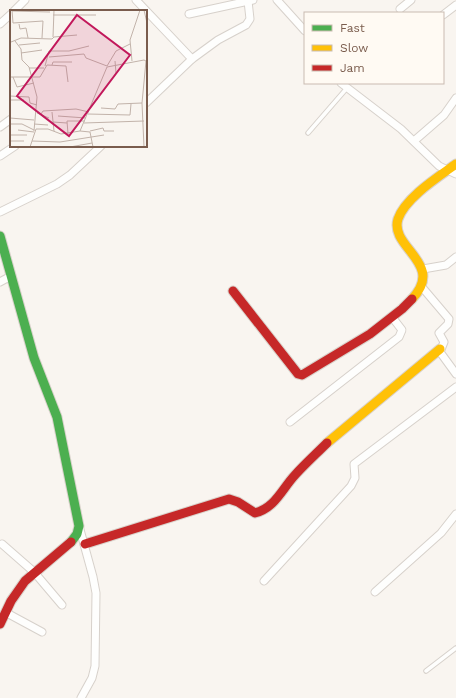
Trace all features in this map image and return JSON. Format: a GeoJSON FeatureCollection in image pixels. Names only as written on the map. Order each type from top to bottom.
{"type":"FeatureCollection","features":[{"type":"Feature","properties":{"kind":"street"},"geometry":{"type":"LineString","coordinates":[[18,9],[25,0]]}},
{"type":"Feature","properties":{"kind":"street"},"geometry":{"type":"LineString","coordinates":[[136,0],[145,10]]}},
{"type":"Feature","properties":{"kind":"street"},"geometry":{"type":"LineString","coordinates":[[277,0],[304,30]]}},
{"type":"Feature","properties":{"kind":"street"},"geometry":{"type":"LineString","coordinates":[[400,8],[411,0]]}},
{"type":"Feature","properties":{"kind":"street"},"geometry":{"type":"LineString","coordinates":[[147,102],[192,59],[214,43],[249,23],[250,1],[189,14]]}},
{"type":"Feature","properties":{"kind":"street"},"geometry":{"type":"LineString","coordinates":[[444,14],[456,4]]}},
{"type":"Feature","properties":{"kind":"street"},"geometry":{"type":"LineString","coordinates":[[147,12],[192,59]]}},
{"type":"Feature","properties":{"kind":"street"},"geometry":{"type":"LineString","coordinates":[[0,24],[10,15]]}},
{"type":"Feature","properties":{"kind":"street"},"geometry":{"type":"LineString","coordinates":[[342,84],[414,141],[439,166],[452,172]]}},
{"type":"Feature","properties":{"kind":"street"},"geometry":{"type":"LineString","coordinates":[[414,141],[439,120],[456,98]]}},
{"type":"Feature","properties":{"kind":"street"},"geometry":{"type":"LineString","coordinates":[[0,127],[10,120]]}},
{"type":"Feature","properties":{"kind":"street"},"geometry":{"type":"LineString","coordinates":[[0,156],[14,147]]}},
{"type":"Feature","properties":{"kind":"street"},"geometry":{"type":"LineString","coordinates":[[0,212],[57,184],[70,175],[100,147]]}},
{"type":"Feature","properties":{"kind":"street"},"geometry":{"type":"LineString","coordinates":[[233,291],[298,374],[302,375],[367,335],[392,317],[414,297],[421,286],[423,269],[397,229],[397,221],[408,204],[452,172],[456,164]]}},
{"type":"Feature","properties":{"kind":"street"},"geometry":{"type":"LineString","coordinates":[[0,236],[34,358],[57,417],[79,526],[85,544],[96,593],[96,653],[92,678],[81,698]]}},
{"type":"Feature","properties":{"kind":"street"},"geometry":{"type":"LineString","coordinates":[[423,269],[441,266],[456,257]]}},
{"type":"Feature","properties":{"kind":"street"},"geometry":{"type":"LineString","coordinates":[[0,282],[11,276]]}},
{"type":"Feature","properties":{"kind":"street"},"geometry":{"type":"LineString","coordinates":[[85,544],[229,500],[238,502],[255,513],[260,512],[270,506],[296,474],[326,445],[440,349],[444,342],[439,333],[448,324],[449,319],[421,286]]}},
{"type":"Feature","properties":{"kind":"street"},"geometry":{"type":"LineString","coordinates":[[290,422],[399,337],[402,330],[392,317]]}},
{"type":"Feature","properties":{"kind":"street"},"geometry":{"type":"LineString","coordinates":[[440,349],[440,352],[456,374]]}},
{"type":"Feature","properties":{"kind":"street"},"geometry":{"type":"LineString","coordinates":[[264,581],[351,486],[355,478],[354,464],[456,387]]}},
{"type":"Feature","properties":{"kind":"street"},"geometry":{"type":"LineString","coordinates":[[375,592],[441,533],[456,514]]}},
{"type":"Feature","properties":{"kind":"street"},"geometry":{"type":"LineString","coordinates":[[0,624],[18,590],[34,572],[73,543],[78,534],[79,526]]}},
{"type":"Feature","properties":{"kind":"street"},"geometry":{"type":"LineString","coordinates":[[2,544],[34,572],[62,605]]}},
{"type":"Feature","properties":{"kind":"street"},"geometry":{"type":"LineString","coordinates":[[5,612],[42,632]]}},
{"type":"Feature","properties":{"kind":"lane"},"geometry":{"type":"LineString","coordinates":[[308,133],[348,88]]}},
{"type":"Feature","properties":{"kind":"lane"},"geometry":{"type":"LineString","coordinates":[[426,671],[456,648]]}},
{"type":"Feature","properties":{"kind":"traffic: fast"},"geometry":{"type":"LineString","coordinates":[[0,236],[34,358],[57,417],[79,526],[77,534],[71,542]]}},
{"type":"Feature","properties":{"kind":"traffic: slow"},"geometry":{"type":"LineString","coordinates":[[412,299],[421,286],[423,275],[414,256],[401,239],[397,229],[398,219],[407,203],[423,188],[456,164]]}},
{"type":"Feature","properties":{"kind":"traffic: slow"},"geometry":{"type":"LineString","coordinates":[[327,443],[440,349]]}},
{"type":"Feature","properties":{"kind":"traffic: jam"},"geometry":{"type":"LineString","coordinates":[[233,291],[298,374],[302,375],[370,334],[402,309],[412,299]]}},
{"type":"Feature","properties":{"kind":"traffic: jam"},"geometry":{"type":"LineString","coordinates":[[85,544],[229,499],[238,502],[255,513],[262,511],[278,497],[290,480],[327,443]]}},
{"type":"Feature","properties":{"kind":"traffic: jam"},"geometry":{"type":"LineString","coordinates":[[0,624],[11,601],[25,581],[71,542]]}}]}
